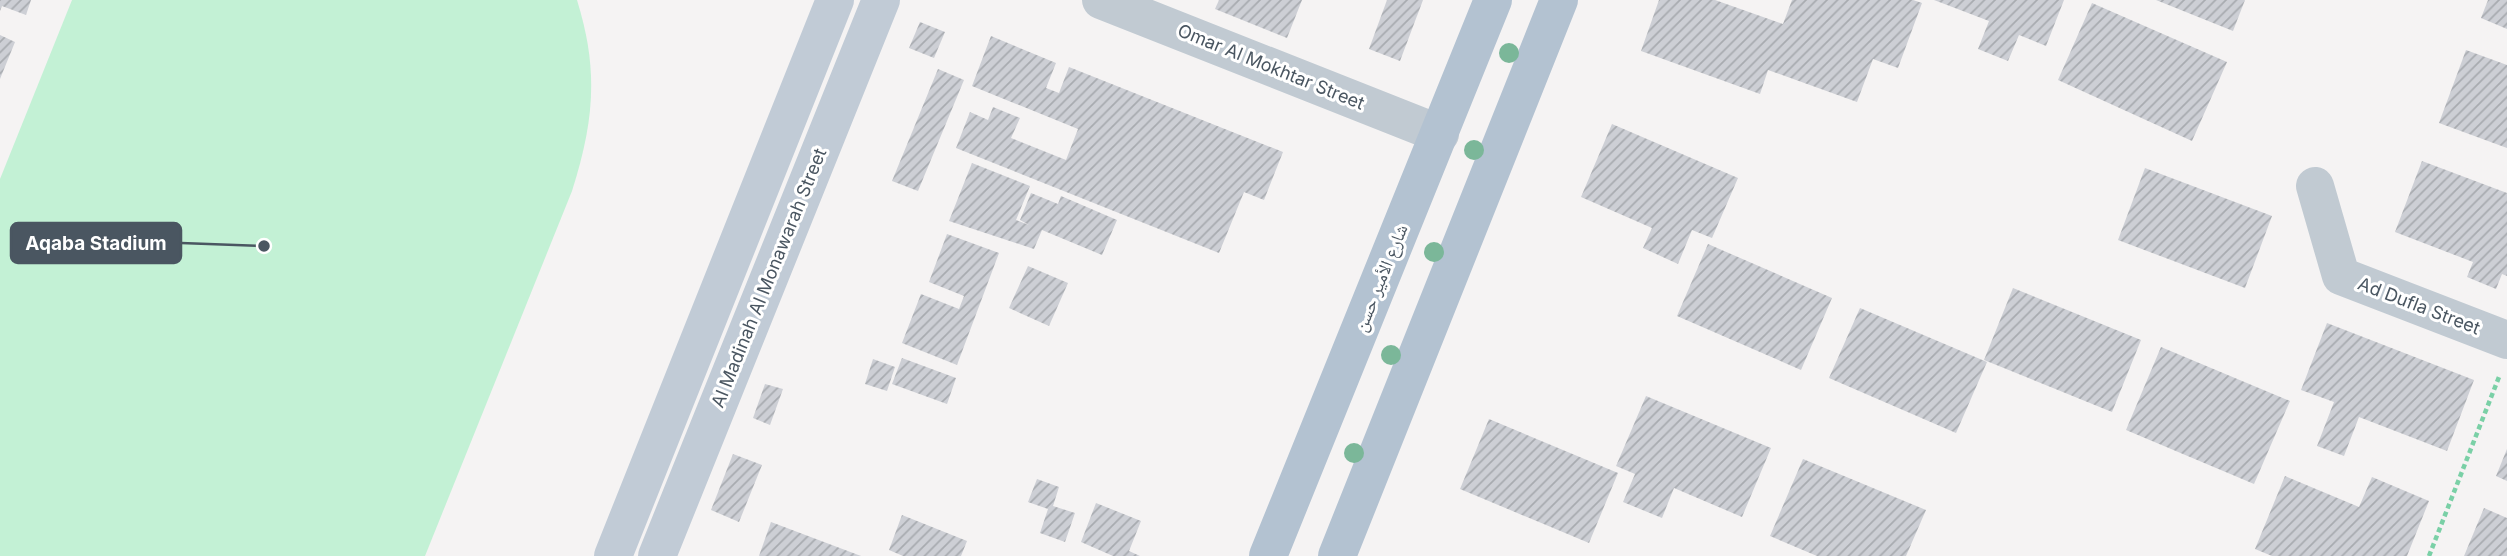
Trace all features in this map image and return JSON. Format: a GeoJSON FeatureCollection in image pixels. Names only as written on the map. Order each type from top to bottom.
{"type":"FeatureCollection","features":[{"type":"Feature","properties":{"kind":"main road"},"geometry":{"type":"LineString","coordinates":[[613,556],[818,18],[835,0]]}},
{"type":"Feature","properties":{"kind":"main road","name":"Al Madinah Al Monawarah Street"},"geometry":{"type":"LineString","coordinates":[[657,556],[881,0]]}},
{"type":"Feature","properties":{"kind":"main road","name":"شارع الأمير حسن"},"geometry":{"type":"LineString","coordinates":[[1268,556],[1493,0]]}},
{"type":"Feature","properties":{"kind":"main road"},"geometry":{"type":"LineString","coordinates":[[1337,556],[1559,0]]}},
{"type":"Feature","properties":{"kind":"street","name":"Omar Al Mokhtar Street"},"geometry":{"type":"LineString","coordinates":[[1101,0],[1440,134]]}},
{"type":"Feature","properties":{"kind":"street","name":"Ad Dufla Street"},"geometry":{"type":"LineString","coordinates":[[2315,186],[2341,276],[2505,354]]}},
{"type":"Feature","properties":{"kind":"path"},"geometry":{"type":"LineString","coordinates":[[2429,556],[2505,354]]}},
{"type":"Feature","properties":{"kind":"green space"},"geometry":{"type":"Polygon","coordinates":[[[72,0],[577,0],[589,50],[591,73],[589,119],[579,166],[572,191],[425,556],[0,556],[0,179],[72,0]]]}},
{"type":"Feature","properties":{"kind":"building"},"geometry":{"type":"Polygon","coordinates":[[[0,0],[31,0],[26,15],[2,6],[0,11],[0,0]]]}},
{"type":"Feature","properties":{"kind":"building"},"geometry":{"type":"Polygon","coordinates":[[[1219,0],[1302,0],[1287,38],[1215,9],[1219,0]]]}},
{"type":"Feature","properties":{"kind":"building"},"geometry":{"type":"Polygon","coordinates":[[[1387,0],[1423,0],[1400,61],[1369,49],[1387,0]]]}},
{"type":"Feature","properties":{"kind":"building"},"geometry":{"type":"Polygon","coordinates":[[[1659,0],[1715,0],[1783,24],[1792,0],[1913,0],[1922,3],[1898,68],[1873,59],[1857,102],[1768,70],[1760,94],[1641,51],[1659,0]]]}},
{"type":"Feature","properties":{"kind":"building"},"geometry":{"type":"Polygon","coordinates":[[[1934,0],[2064,0],[2046,46],[2019,35],[2008,61],[1978,49],[1989,21],[1934,0]]]}},
{"type":"Feature","properties":{"kind":"building"},"geometry":{"type":"Polygon","coordinates":[[[2156,0],[2245,0],[2233,31],[2156,0]]]}},
{"type":"Feature","properties":{"kind":"building"},"geometry":{"type":"Polygon","coordinates":[[[2488,0],[2507,0],[2507,29],[2481,18],[2488,0]]]}},
{"type":"Feature","properties":{"kind":"building"},"geometry":{"type":"Polygon","coordinates":[[[2092,3],[2227,62],[2192,141],[2058,80],[2092,3]]]}},
{"type":"Feature","properties":{"kind":"building"},"geometry":{"type":"Polygon","coordinates":[[[920,22],[945,32],[934,58],[909,48],[920,22]]]}},
{"type":"Feature","properties":{"kind":"building"},"geometry":{"type":"Polygon","coordinates":[[[0,35],[15,42],[0,79],[0,35]]]}},
{"type":"Feature","properties":{"kind":"building"},"geometry":{"type":"Polygon","coordinates":[[[991,36],[1056,63],[1046,88],[1059,93],[1069,67],[1283,152],[1264,200],[1244,192],[1219,253],[956,148],[970,112],[988,120],[993,107],[1020,118],[1011,138],[1066,160],[1078,129],[972,86],[991,36]]]}},
{"type":"Feature","properties":{"kind":"building"},"geometry":{"type":"Polygon","coordinates":[[[2466,50],[2507,65],[2507,148],[2439,123],[2466,50]]]}},
{"type":"Feature","properties":{"kind":"building"},"geometry":{"type":"Polygon","coordinates":[[[938,69],[964,80],[918,191],[892,181],[938,69]]]}},
{"type":"Feature","properties":{"kind":"building"},"geometry":{"type":"Polygon","coordinates":[[[1612,124],[1738,178],[1712,238],[1692,230],[1678,264],[1643,248],[1652,228],[1581,197],[1612,124]]]}},
{"type":"Feature","properties":{"kind":"building"},"geometry":{"type":"Polygon","coordinates":[[[2422,161],[2507,193],[2507,276],[2502,274],[2496,289],[2467,277],[2473,262],[2395,232],[2422,161]]]}},
{"type":"Feature","properties":{"kind":"building"},"geometry":{"type":"Polygon","coordinates":[[[972,163],[1030,186],[1016,220],[1029,225],[1020,220],[1031,193],[1058,204],[1061,196],[1117,220],[1102,255],[1042,230],[1034,249],[949,221],[972,163]]]}},
{"type":"Feature","properties":{"kind":"building"},"geometry":{"type":"Polygon","coordinates":[[[2145,168],[2272,216],[2245,288],[2118,240],[2145,168]]]}},
{"type":"Feature","properties":{"kind":"building"},"geometry":{"type":"Polygon","coordinates":[[[947,234],[999,253],[957,365],[902,343],[921,294],[959,309],[964,296],[929,282],[947,234]]]}},
{"type":"Feature","properties":{"kind":"building"},"geometry":{"type":"Polygon","coordinates":[[[1708,244],[1832,298],[1801,370],[1677,316],[1708,244]]]}},
{"type":"Feature","properties":{"kind":"building"},"geometry":{"type":"Polygon","coordinates":[[[1028,266],[1068,283],[1049,326],[1009,308],[1028,266]]]}},
{"type":"Feature","properties":{"kind":"building"},"geometry":{"type":"Polygon","coordinates":[[[2013,288],[2141,340],[2112,412],[1984,360],[2013,288]]]}},
{"type":"Feature","properties":{"kind":"building"},"geometry":{"type":"Polygon","coordinates":[[[1860,308],[1987,362],[1956,433],[1829,378],[1860,308]]]}},
{"type":"Feature","properties":{"kind":"building"},"geometry":{"type":"Polygon","coordinates":[[[2327,323],[2474,380],[2447,451],[2359,417],[2344,456],[2317,446],[2334,402],[2301,390],[2327,323]]]}},
{"type":"Feature","properties":{"kind":"building"},"geometry":{"type":"Polygon","coordinates":[[[2161,347],[2290,401],[2254,484],[2126,430],[2161,347]]]}},
{"type":"Feature","properties":{"kind":"building"},"geometry":{"type":"Polygon","coordinates":[[[902,358],[956,378],[947,404],[892,384],[902,358]]]}},
{"type":"Feature","properties":{"kind":"building"},"geometry":{"type":"Polygon","coordinates":[[[873,359],[895,367],[887,391],[865,384],[873,359]]]}},
{"type":"Feature","properties":{"kind":"building"},"geometry":{"type":"Polygon","coordinates":[[[765,384],[783,389],[770,425],[753,418],[765,384]]]}},
{"type":"Feature","properties":{"kind":"building"},"geometry":{"type":"Polygon","coordinates":[[[1646,396],[1771,448],[1742,517],[1674,488],[1662,518],[1623,502],[1635,474],[1616,466],[1646,396]]]}},
{"type":"Feature","properties":{"kind":"building"},"geometry":{"type":"Polygon","coordinates":[[[1489,419],[1618,473],[1589,543],[1460,489],[1489,419]]]}},
{"type":"Feature","properties":{"kind":"building"},"geometry":{"type":"Polygon","coordinates":[[[2507,449],[2507,481],[2496,476],[2507,449]]]}},
{"type":"Feature","properties":{"kind":"building"},"geometry":{"type":"Polygon","coordinates":[[[733,454],[762,465],[739,522],[711,510],[733,454]]]}},
{"type":"Feature","properties":{"kind":"building"},"geometry":{"type":"Polygon","coordinates":[[[1803,459],[1926,510],[1906,556],[1817,556],[1770,536],[1803,459]]]}},
{"type":"Feature","properties":{"kind":"building"},"geometry":{"type":"Polygon","coordinates":[[[2285,476],[2359,507],[2372,477],[2429,501],[2407,556],[2272,556],[2255,549],[2285,476]]]}},
{"type":"Feature","properties":{"kind":"building"},"geometry":{"type":"Polygon","coordinates":[[[1037,479],[1059,487],[1053,506],[1075,513],[1065,542],[1040,533],[1048,509],[1028,502],[1037,479]]]}},
{"type":"Feature","properties":{"kind":"building"},"geometry":{"type":"Polygon","coordinates":[[[1096,503],[1141,521],[1129,551],[1140,556],[1113,556],[1081,542],[1096,503]]]}},
{"type":"Feature","properties":{"kind":"building"},"geometry":{"type":"Polygon","coordinates":[[[2484,508],[2507,518],[2507,556],[2464,556],[2484,508]]]}},
{"type":"Feature","properties":{"kind":"building"},"geometry":{"type":"Polygon","coordinates":[[[902,515],[967,541],[961,556],[903,556],[889,550],[902,515]]]}},
{"type":"Feature","properties":{"kind":"building"},"geometry":{"type":"Polygon","coordinates":[[[771,522],[861,556],[759,556],[771,522]]]}},
{"type":"Feature","properties":{"kind":"place","name":"Aqaba Stadium"},"geometry":{"type":"Point","coordinates":[264,246]}}]}
